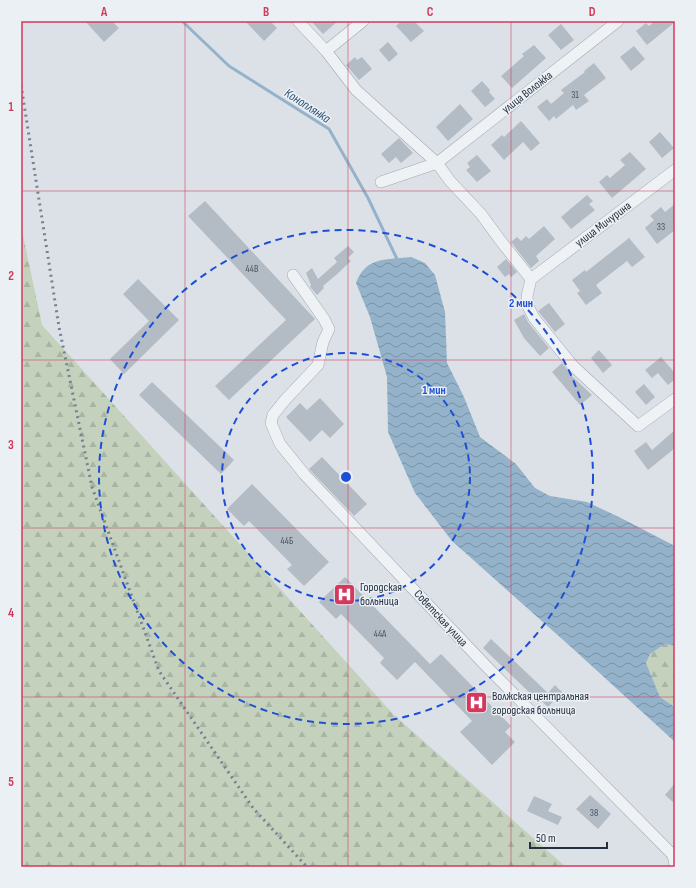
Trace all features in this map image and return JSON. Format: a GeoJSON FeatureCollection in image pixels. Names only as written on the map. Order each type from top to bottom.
{"type":"FeatureCollection","features":[{"type":"Feature","properties":{"kind":"street"},"geometry":{"type":"LineString","coordinates":[[298,21],[326,51],[356,90],[437,163],[450,181],[481,214],[531,278],[527,296],[528,306],[534,318],[573,366],[638,426],[675,399]]}},
{"type":"Feature","properties":{"kind":"street"},"geometry":{"type":"LineString","coordinates":[[326,51],[363,21]]}},
{"type":"Feature","properties":{"kind":"street","name":"улица Воложка"},"geometry":{"type":"LineString","coordinates":[[437,163],[618,21]]}},
{"type":"Feature","properties":{"kind":"street"},"geometry":{"type":"LineString","coordinates":[[381,182],[437,163]]}},
{"type":"Feature","properties":{"kind":"street","name":"улица Мичурина"},"geometry":{"type":"LineString","coordinates":[[531,278],[675,170]]}},
{"type":"Feature","properties":{"kind":"street","name":"Советская улица"},"geometry":{"type":"LineString","coordinates":[[293,275],[324,319],[328,329],[323,342],[318,365],[284,400],[273,415],[271,423],[280,444],[305,475],[488,668],[673,855],[675,865]]}},
{"type":"Feature","properties":{"kind":"green space"},"geometry":{"type":"Polygon","coordinates":[[[21,226],[42,325],[394,715],[566,867],[21,867],[21,226]]]}},
{"type":"Feature","properties":{"kind":"green space"},"geometry":{"type":"Polygon","coordinates":[[[665,644],[675,646],[675,707],[660,697],[646,663],[650,654],[665,644]]]}},
{"type":"Feature","properties":{"kind":"water"},"geometry":{"type":"Polygon","coordinates":[[[411,257],[425,263],[435,275],[445,312],[447,363],[464,397],[480,437],[516,464],[535,488],[550,496],[587,502],[675,546],[675,646],[665,644],[650,654],[646,663],[660,697],[675,707],[675,742],[452,541],[415,493],[388,432],[387,377],[370,317],[356,283],[360,274],[371,264],[386,259],[411,257]]]}},
{"type":"Feature","properties":{"kind":"building"},"geometry":{"type":"Polygon","coordinates":[[[85,21],[112,21],[119,28],[104,42],[85,21]]]}},
{"type":"Feature","properties":{"kind":"building"},"geometry":{"type":"Polygon","coordinates":[[[245,21],[270,21],[277,28],[264,41],[245,21]]]}},
{"type":"Feature","properties":{"kind":"building"},"geometry":{"type":"Polygon","coordinates":[[[311,21],[338,21],[323,34],[311,21]]]}},
{"type":"Feature","properties":{"kind":"building"},"geometry":{"type":"Polygon","coordinates":[[[401,21],[414,21],[424,31],[411,42],[396,26],[401,21]]]}},
{"type":"Feature","properties":{"kind":"building"},"geometry":{"type":"Polygon","coordinates":[[[655,21],[675,22],[647,45],[636,31],[646,23],[649,26],[655,21]]]}},
{"type":"Feature","properties":{"kind":"building"},"geometry":{"type":"Polygon","coordinates":[[[561,24],[574,40],[561,50],[548,35],[561,24]]]}},
{"type":"Feature","properties":{"kind":"building"},"geometry":{"type":"Polygon","coordinates":[[[388,42],[398,54],[389,62],[379,50],[388,42]]]}},
{"type":"Feature","properties":{"kind":"building"},"geometry":{"type":"Polygon","coordinates":[[[534,45],[546,58],[512,88],[501,76],[524,56],[522,54],[534,45]]]}},
{"type":"Feature","properties":{"kind":"building"},"geometry":{"type":"Polygon","coordinates":[[[634,46],[645,59],[631,71],[620,57],[634,46]]]}},
{"type":"Feature","properties":{"kind":"building"},"geometry":{"type":"Polygon","coordinates":[[[355,57],[357,60],[362,57],[372,69],[359,80],[346,65],[355,57]]]}},
{"type":"Feature","properties":{"kind":"building"},"geometry":{"type":"Polygon","coordinates":[[[594,63],[606,78],[584,95],[589,101],[576,110],[573,105],[556,119],[554,116],[549,121],[537,107],[547,99],[551,104],[564,93],[561,90],[585,72],[584,71],[594,63]]]}},
{"type":"Feature","properties":{"kind":"building"},"geometry":{"type":"Polygon","coordinates":[[[482,81],[490,90],[489,92],[495,99],[485,107],[471,91],[482,81]]]}},
{"type":"Feature","properties":{"kind":"building"},"geometry":{"type":"Polygon","coordinates":[[[460,104],[473,119],[448,141],[436,127],[460,104]]]}},
{"type":"Feature","properties":{"kind":"building"},"geometry":{"type":"Polygon","coordinates":[[[521,121],[540,143],[531,151],[523,142],[504,160],[491,145],[502,135],[504,137],[521,121]]]}},
{"type":"Feature","properties":{"kind":"building"},"geometry":{"type":"Polygon","coordinates":[[[660,132],[674,148],[662,158],[649,142],[660,132]]]}},
{"type":"Feature","properties":{"kind":"building"},"geometry":{"type":"Polygon","coordinates":[[[399,138],[413,153],[401,163],[396,157],[389,163],[381,154],[399,138]]]}},
{"type":"Feature","properties":{"kind":"building"},"geometry":{"type":"Polygon","coordinates":[[[630,152],[646,169],[612,198],[599,182],[607,175],[610,178],[625,165],[620,160],[630,152]]]}},
{"type":"Feature","properties":{"kind":"building"},"geometry":{"type":"Polygon","coordinates":[[[477,155],[491,171],[477,182],[466,170],[470,167],[467,163],[477,155]]]}},
{"type":"Feature","properties":{"kind":"building"},"geometry":{"type":"Polygon","coordinates":[[[587,195],[593,201],[589,204],[595,210],[571,229],[561,217],[587,195]]]}},
{"type":"Feature","properties":{"kind":"building"},"geometry":{"type":"Polygon","coordinates":[[[205,201],[315,319],[229,400],[215,386],[286,320],[188,216],[205,201]]]}},
{"type":"Feature","properties":{"kind":"building"},"geometry":{"type":"Polygon","coordinates":[[[675,204],[675,230],[657,244],[645,228],[654,220],[650,216],[661,207],[665,212],[675,204]]]}},
{"type":"Feature","properties":{"kind":"building"},"geometry":{"type":"Polygon","coordinates":[[[544,226],[555,239],[536,256],[539,261],[531,268],[511,242],[517,237],[521,241],[526,236],[529,239],[544,226]]]}},
{"type":"Feature","properties":{"kind":"building"},"geometry":{"type":"Polygon","coordinates":[[[629,238],[645,257],[632,267],[627,261],[596,285],[602,293],[586,305],[577,293],[580,291],[572,280],[585,270],[586,272],[629,238]]]}},
{"type":"Feature","properties":{"kind":"building"},"geometry":{"type":"Polygon","coordinates":[[[348,246],[354,252],[348,258],[351,261],[323,286],[324,288],[317,295],[310,287],[311,285],[306,273],[312,268],[318,279],[337,262],[334,258],[348,246]]]}},
{"type":"Feature","properties":{"kind":"building"},"geometry":{"type":"Polygon","coordinates":[[[506,259],[517,272],[511,277],[509,274],[505,277],[497,267],[506,259]]]}},
{"type":"Feature","properties":{"kind":"building"},"geometry":{"type":"Polygon","coordinates":[[[138,279],[179,320],[124,374],[110,359],[149,321],[123,294],[138,279]]]}},
{"type":"Feature","properties":{"kind":"building"},"geometry":{"type":"Polygon","coordinates":[[[549,303],[565,324],[555,332],[538,311],[549,303]]]}},
{"type":"Feature","properties":{"kind":"building"},"geometry":{"type":"Polygon","coordinates":[[[524,314],[528,322],[549,348],[540,356],[524,338],[514,320],[524,314]]]}},
{"type":"Feature","properties":{"kind":"building"},"geometry":{"type":"Polygon","coordinates":[[[599,350],[612,365],[603,373],[591,358],[599,350]]]}},
{"type":"Feature","properties":{"kind":"building"},"geometry":{"type":"Polygon","coordinates":[[[661,357],[675,373],[675,379],[668,385],[658,373],[652,378],[645,370],[661,357]]]}},
{"type":"Feature","properties":{"kind":"building"},"geometry":{"type":"Polygon","coordinates":[[[562,363],[572,376],[592,395],[580,405],[552,372],[562,363]]]}},
{"type":"Feature","properties":{"kind":"building"},"geometry":{"type":"Polygon","coordinates":[[[152,382],[234,460],[221,474],[139,395],[152,382]]]}},
{"type":"Feature","properties":{"kind":"building"},"geometry":{"type":"Polygon","coordinates":[[[644,384],[655,397],[646,405],[635,392],[644,384]]]}},
{"type":"Feature","properties":{"kind":"building"},"geometry":{"type":"Polygon","coordinates":[[[320,398],[344,424],[330,438],[322,430],[310,442],[286,417],[300,403],[307,410],[320,398]]]}},
{"type":"Feature","properties":{"kind":"building"},"geometry":{"type":"Polygon","coordinates":[[[675,430],[675,448],[648,470],[634,451],[646,442],[652,450],[675,430]]]}},
{"type":"Feature","properties":{"kind":"building"},"geometry":{"type":"Polygon","coordinates":[[[322,457],[367,504],[354,516],[309,469],[322,457]]]}},
{"type":"Feature","properties":{"kind":"building"},"geometry":{"type":"Polygon","coordinates":[[[252,484],[329,562],[304,586],[287,569],[292,565],[249,521],[244,526],[227,509],[252,484]]]}},
{"type":"Feature","properties":{"kind":"building"},"geometry":{"type":"Polygon","coordinates":[[[345,577],[430,664],[441,654],[511,726],[505,732],[515,742],[492,765],[460,732],[472,721],[415,662],[397,680],[380,663],[384,658],[341,614],[336,619],[319,602],[345,577]]]}},
{"type":"Feature","properties":{"kind":"building"},"geometry":{"type":"Polygon","coordinates":[[[491,639],[548,693],[555,685],[562,692],[548,707],[534,694],[532,695],[483,648],[491,639]]]}},
{"type":"Feature","properties":{"kind":"building"},"geometry":{"type":"Polygon","coordinates":[[[675,783],[675,804],[665,795],[675,783]]]}},
{"type":"Feature","properties":{"kind":"building"},"geometry":{"type":"Polygon","coordinates":[[[590,795],[611,814],[598,829],[576,809],[590,795]]]}},
{"type":"Feature","properties":{"kind":"building"},"geometry":{"type":"Polygon","coordinates":[[[534,796],[552,804],[548,811],[562,817],[558,825],[527,811],[534,796]]]}},
{"type":"Feature","properties":{"kind":"waterway","name":"Коноплянка"},"geometry":{"type":"LineString","coordinates":[[182,21],[229,66],[329,129],[368,198],[397,259]]}},
{"type":"Feature","properties":{"kind":"railway"},"geometry":{"type":"LineString","coordinates":[[21,85],[59,327],[92,487],[159,671],[253,808],[307,867]]}},
{"type":"Feature","properties":{"kind":"place","name":"Городская больница"},"geometry":{"type":"Point","coordinates":[345,594]}},
{"type":"Feature","properties":{"kind":"place","name":"Волжская центральная городская больница"},"geometry":{"type":"Point","coordinates":[476,703]}}]}
